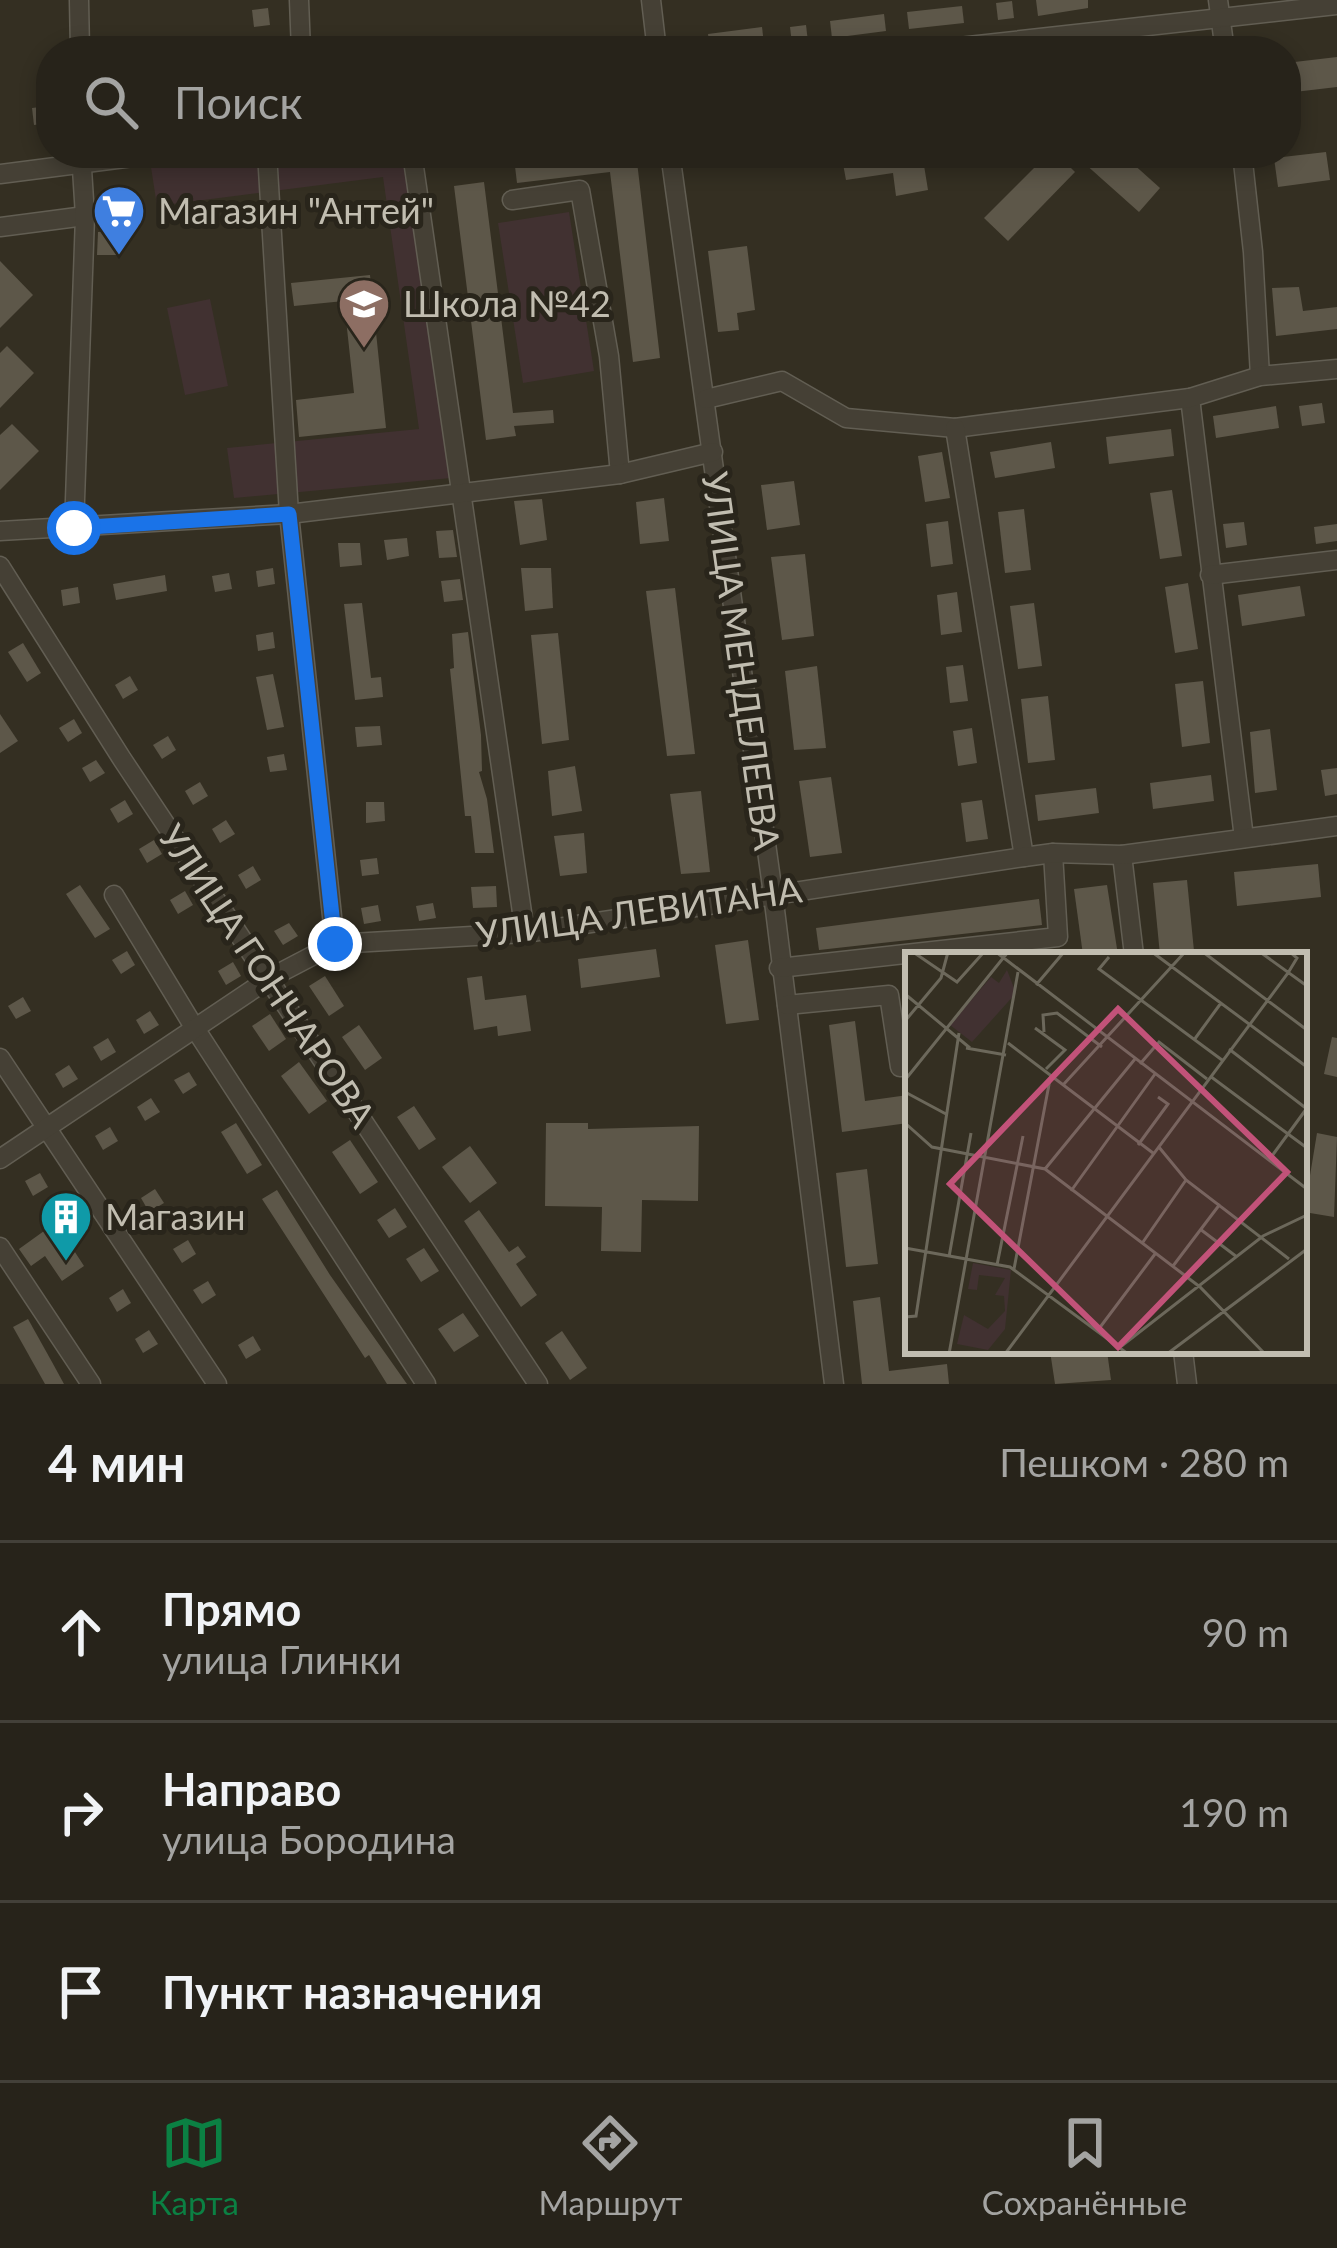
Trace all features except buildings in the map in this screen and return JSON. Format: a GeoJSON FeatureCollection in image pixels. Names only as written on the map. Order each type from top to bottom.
{"type":"FeatureCollection","features":[{"type":"Feature","properties":{"kind":"street"},"geometry":{"type":"LineString","coordinates":[[79,0],[80,36]]}},
{"type":"Feature","properties":{"kind":"street"},"geometry":{"type":"LineString","coordinates":[[299,0],[300,36]]}},
{"type":"Feature","properties":{"kind":"street"},"geometry":{"type":"LineString","coordinates":[[651,0],[655,36]]}},
{"type":"Feature","properties":{"kind":"street"},"geometry":{"type":"LineString","coordinates":[[1031,36],[1219,10],[1337,5]]}},
{"type":"Feature","properties":{"kind":"street"},"geometry":{"type":"LineString","coordinates":[[0,174],[36,167]]}},
{"type":"Feature","properties":{"kind":"street"},"geometry":{"type":"LineString","coordinates":[[74,528],[85,216],[82,168]]}},
{"type":"Feature","properties":{"kind":"street"},"geometry":{"type":"LineString","coordinates":[[268,168],[289,514],[335,944]]}},
{"type":"Feature","properties":{"kind":"street"},"geometry":{"type":"LineString","coordinates":[[414,168],[525,933]]}},
{"type":"Feature","properties":{"kind":"street","name":"УЛИЦА МЕНДЕЛЕЕВА"},"geometry":{"type":"LineString","coordinates":[[672,168],[773,894],[834,1384]]}},
{"type":"Feature","properties":{"kind":"street"},"geometry":{"type":"LineString","coordinates":[[1244,168],[1260,376]]}},
{"type":"Feature","properties":{"kind":"street"},"geometry":{"type":"LineString","coordinates":[[512,200],[580,190],[609,356],[620,474]]}},
{"type":"Feature","properties":{"kind":"street"},"geometry":{"type":"LineString","coordinates":[[0,227],[85,216]]}},
{"type":"Feature","properties":{"kind":"street"},"geometry":{"type":"LineString","coordinates":[[706,398],[782,381],[846,418],[955,428],[1190,398],[1260,376],[1337,369]]}},
{"type":"Feature","properties":{"kind":"street"},"geometry":{"type":"LineString","coordinates":[[1190,398],[1244,838]]}},
{"type":"Feature","properties":{"kind":"street"},"geometry":{"type":"LineString","coordinates":[[955,428],[1024,856]]}},
{"type":"Feature","properties":{"kind":"street"},"geometry":{"type":"LineString","coordinates":[[0,531],[289,514],[620,474],[712,452]]}},
{"type":"Feature","properties":{"kind":"street"},"geometry":{"type":"LineString","coordinates":[[1210,575],[1337,560]]}},
{"type":"Feature","properties":{"kind":"street","name":"УЛИЦА ГОНЧАРОВА"},"geometry":{"type":"LineString","coordinates":[[0,566],[122,759],[538,1384]]}},
{"type":"Feature","properties":{"kind":"street","name":"УЛИЦА ЛЕВИТАНА"},"geometry":{"type":"LineString","coordinates":[[0,1159],[270,978],[335,944],[525,933],[1024,856],[1122,855],[1337,826]]}},
{"type":"Feature","properties":{"kind":"street"},"geometry":{"type":"LineString","coordinates":[[923,952],[1058,937],[1052,853]]}},
{"type":"Feature","properties":{"kind":"street"},"geometry":{"type":"LineString","coordinates":[[1122,855],[1134,952]]}},
{"type":"Feature","properties":{"kind":"street"},"geometry":{"type":"LineString","coordinates":[[114,895],[426,1384]]}},
{"type":"Feature","properties":{"kind":"street"},"geometry":{"type":"LineString","coordinates":[[779,968],[905,954]]}},
{"type":"Feature","properties":{"kind":"street"},"geometry":{"type":"LineString","coordinates":[[787,1005],[889,995],[900,1067],[905,1066]]}},
{"type":"Feature","properties":{"kind":"street"},"geometry":{"type":"LineString","coordinates":[[0,1058],[217,1384]]}},
{"type":"Feature","properties":{"kind":"street"},"geometry":{"type":"LineString","coordinates":[[0,1247],[91,1384]]}},
{"type":"Feature","properties":{"kind":"street"},"geometry":{"type":"LineString","coordinates":[[1183,1354],[1187,1384]]}},
{"type":"Feature","properties":{"kind":"shaded area"},"geometry":{"type":"Polygon","coordinates":[[[151,168],[409,168],[451,478],[234,498],[227,448],[419,429],[383,177],[157,206],[151,168]]]}},
{"type":"Feature","properties":{"kind":"shaded area"},"geometry":{"type":"Polygon","coordinates":[[[569,212],[594,371],[523,383],[498,223],[569,212]]]}},
{"type":"Feature","properties":{"kind":"shaded area"},"geometry":{"type":"Polygon","coordinates":[[[210,299],[228,386],[185,395],[167,308],[210,299]]]}},
{"type":"Feature","properties":{"kind":"place","name":"Магазин \"Антей\""},"geometry":{"type":"Point","coordinates":[119,257]}},
{"type":"Feature","properties":{"kind":"place","name":"Школа №42"},"geometry":{"type":"Point","coordinates":[364,350]}},
{"type":"Feature","properties":{"kind":"place","name":"Магазин"},"geometry":{"type":"Point","coordinates":[66,1263]}},
{"type":"Feature","properties":{"kind":"route"},"geometry":{"type":"LineString","coordinates":[[74,528],[289,514],[335,944]]}}]}
